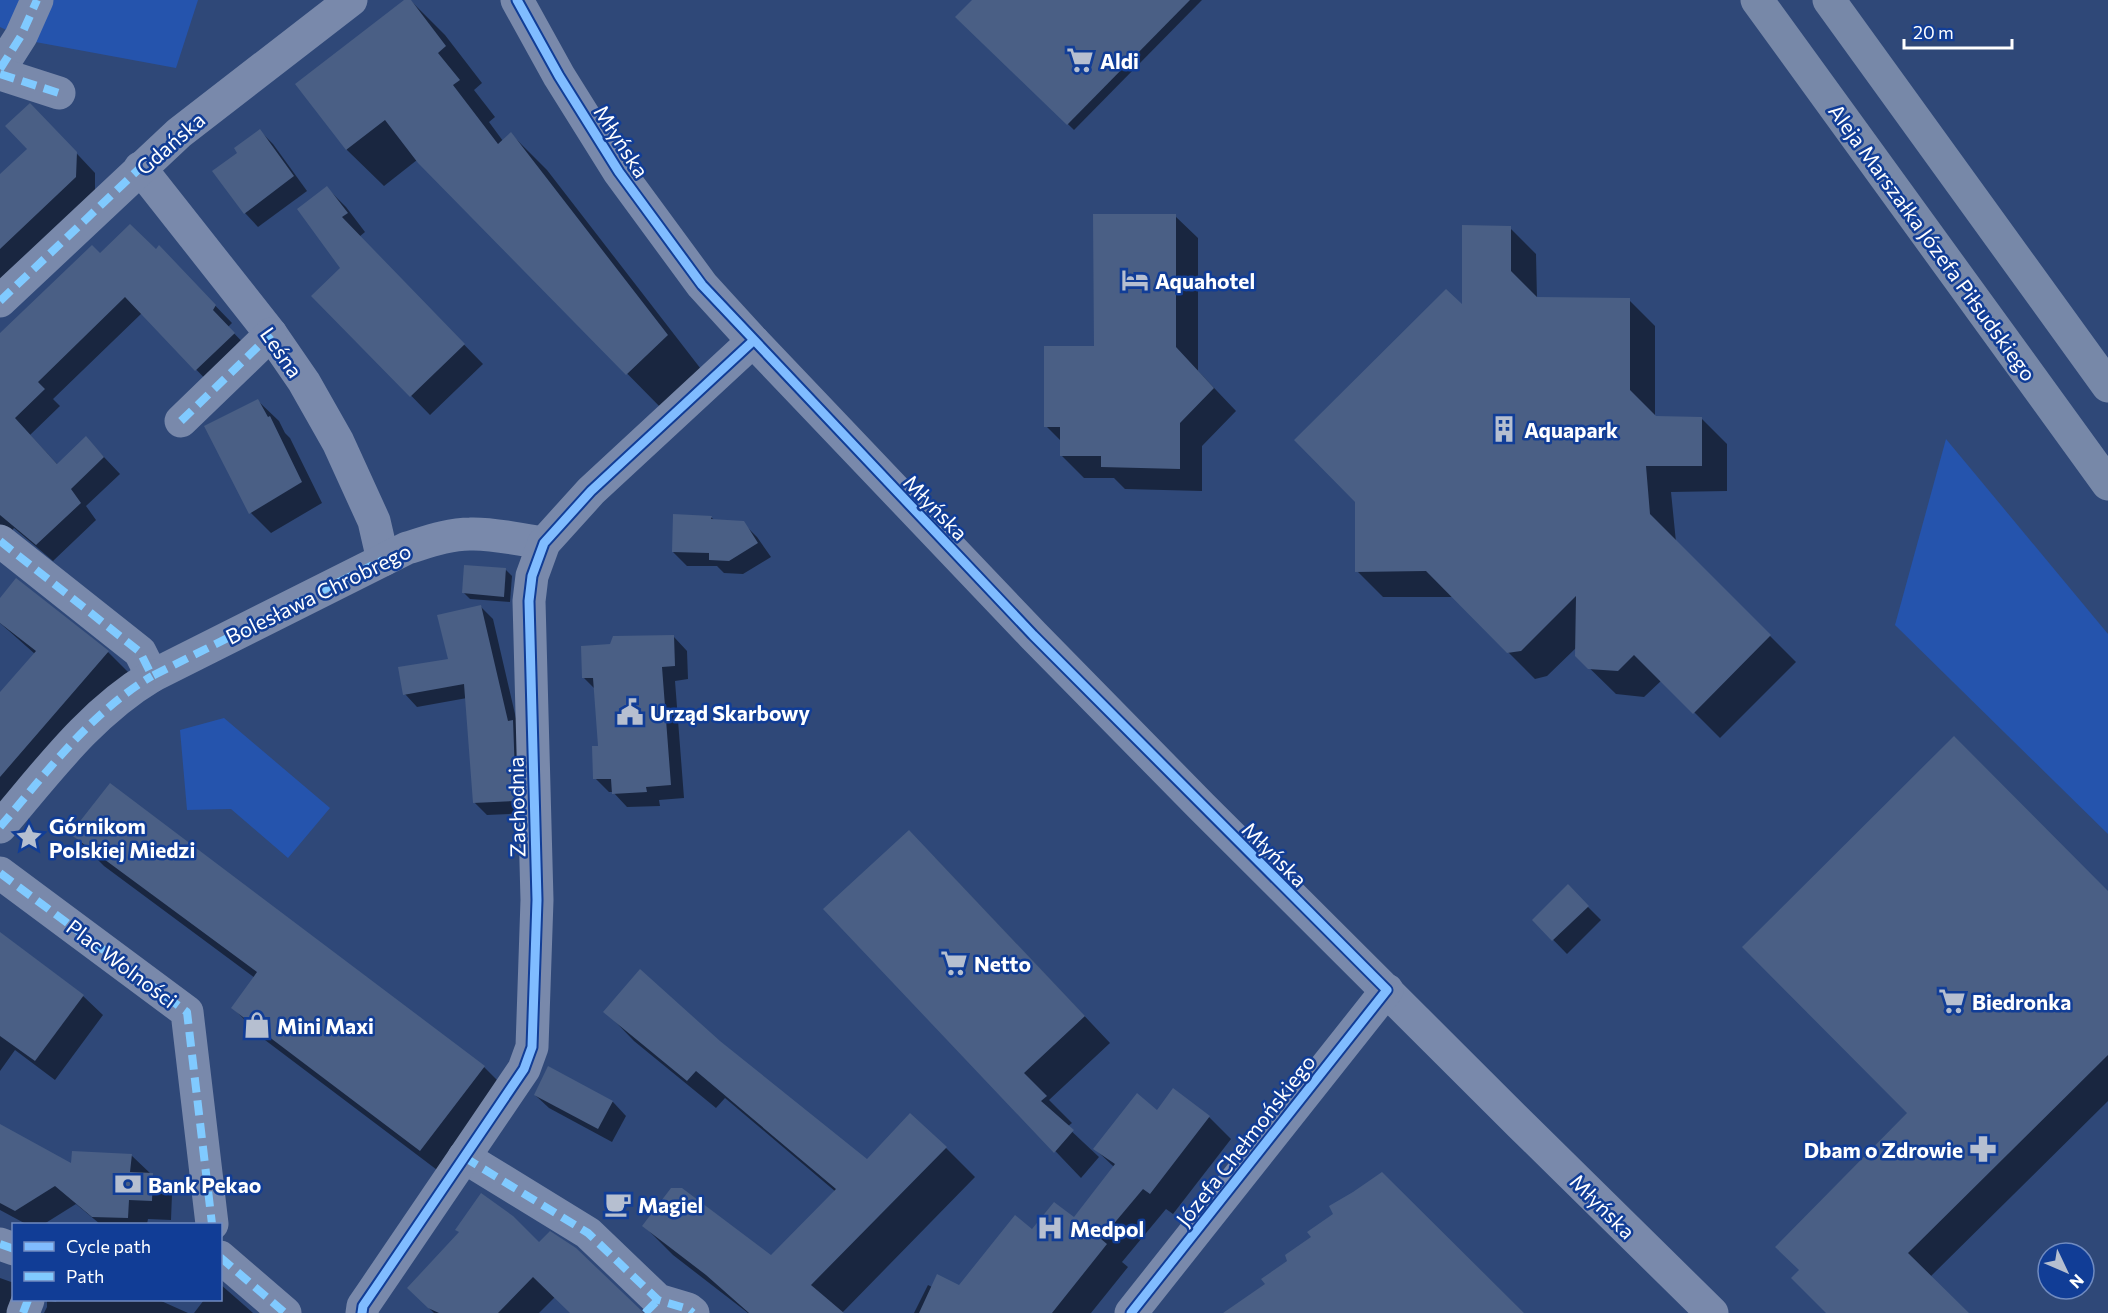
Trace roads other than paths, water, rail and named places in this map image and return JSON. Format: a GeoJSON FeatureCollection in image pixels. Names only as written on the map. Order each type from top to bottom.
{"type":"FeatureCollection","features":[{"type":"Feature","properties":{"kind":"main road","name":"Aleja Marszałka Józefa Piłsudskiego"},"geometry":{"type":"LineString","coordinates":[[1757,0],[2108,484]]}},
{"type":"Feature","properties":{"kind":"main road"},"geometry":{"type":"LineString","coordinates":[[1830,0],[2108,386]]}},
{"type":"Feature","properties":{"kind":"street"},"geometry":{"type":"LineString","coordinates":[[0,69],[21,36],[38,0]]}},
{"type":"Feature","properties":{"kind":"street","name":"Gdańska"},"geometry":{"type":"LineString","coordinates":[[0,301],[179,133],[351,0]]}},
{"type":"Feature","properties":{"kind":"street","name":"Młyńska"},"geometry":{"type":"LineString","coordinates":[[517,0],[559,76],[619,172],[702,285],[1033,635],[1712,1313]]}},
{"type":"Feature","properties":{"kind":"street"},"geometry":{"type":"LineString","coordinates":[[0,74],[59,93]]}},
{"type":"Feature","properties":{"kind":"street","name":"Leśna"},"geometry":{"type":"LineString","coordinates":[[140,168],[271,334],[304,382],[338,442],[374,521],[383,560]]}},
{"type":"Feature","properties":{"kind":"street"},"geometry":{"type":"LineString","coordinates":[[181,421],[271,334]]}},
{"type":"Feature","properties":{"kind":"street","name":"Zachodnia"},"geometry":{"type":"LineString","coordinates":[[362,1313],[363,1306],[524,1069],[532,1047],[537,900],[529,601],[532,576],[544,543],[591,491],[753,341]]}},
{"type":"Feature","properties":{"kind":"street","name":"Bolesława Chrobrego"},"geometry":{"type":"LineString","coordinates":[[152,676],[407,548],[438,539],[469,534],[544,543]]}},
{"type":"Feature","properties":{"kind":"street"},"geometry":{"type":"LineString","coordinates":[[0,541],[140,652],[152,676],[131,689],[81,732],[0,827]]}},
{"type":"Feature","properties":{"kind":"street","name":"Plac Wolności"},"geometry":{"type":"LineString","coordinates":[[0,873],[187,1012],[212,1223]]}},
{"type":"Feature","properties":{"kind":"street","name":"Józefa Chełmońskiego"},"geometry":{"type":"LineString","coordinates":[[1131,1313],[1387,990]]}},
{"type":"Feature","properties":{"kind":"street"},"geometry":{"type":"LineString","coordinates":[[464,1157],[588,1233],[652,1306],[688,1309],[693,1313]]}},
{"type":"Feature","properties":{"kind":"street"},"geometry":{"type":"LineString","coordinates":[[222,1259],[285,1313]]}},
{"type":"Feature","properties":{"kind":"place","name":"Aldi"},"geometry":{"type":"Point","coordinates":[1080,60]}},
{"type":"Feature","properties":{"kind":"place","name":"Aquahotel"},"geometry":{"type":"Point","coordinates":[1135,280]}},
{"type":"Feature","properties":{"kind":"place","name":"Aquapark"},"geometry":{"type":"Point","coordinates":[1504,429]}},
{"type":"Feature","properties":{"kind":"place","name":"Urząd Skarbowy"},"geometry":{"type":"Point","coordinates":[630,712]}},
{"type":"Feature","properties":{"kind":"place","name":"Górnikom Polskiej Miedzi"},"geometry":{"type":"Point","coordinates":[29,837]}},
{"type":"Feature","properties":{"kind":"place","name":"Netto"},"geometry":{"type":"Point","coordinates":[954,963]}},
{"type":"Feature","properties":{"kind":"place","name":"Biedronka"},"geometry":{"type":"Point","coordinates":[1952,1001]}},
{"type":"Feature","properties":{"kind":"place","name":"Mini Maxi"},"geometry":{"type":"Point","coordinates":[257,1025]}},
{"type":"Feature","properties":{"kind":"place","name":"Dbam o Zdrowie"},"geometry":{"type":"Point","coordinates":[1983,1149]}},
{"type":"Feature","properties":{"kind":"place","name":"Bank Pekao"},"geometry":{"type":"Point","coordinates":[128,1184]}},
{"type":"Feature","properties":{"kind":"place","name":"Magiel"},"geometry":{"type":"Point","coordinates":[618,1204]}},
{"type":"Feature","properties":{"kind":"place","name":"Medpol"},"geometry":{"type":"Point","coordinates":[1050,1228]}}]}
